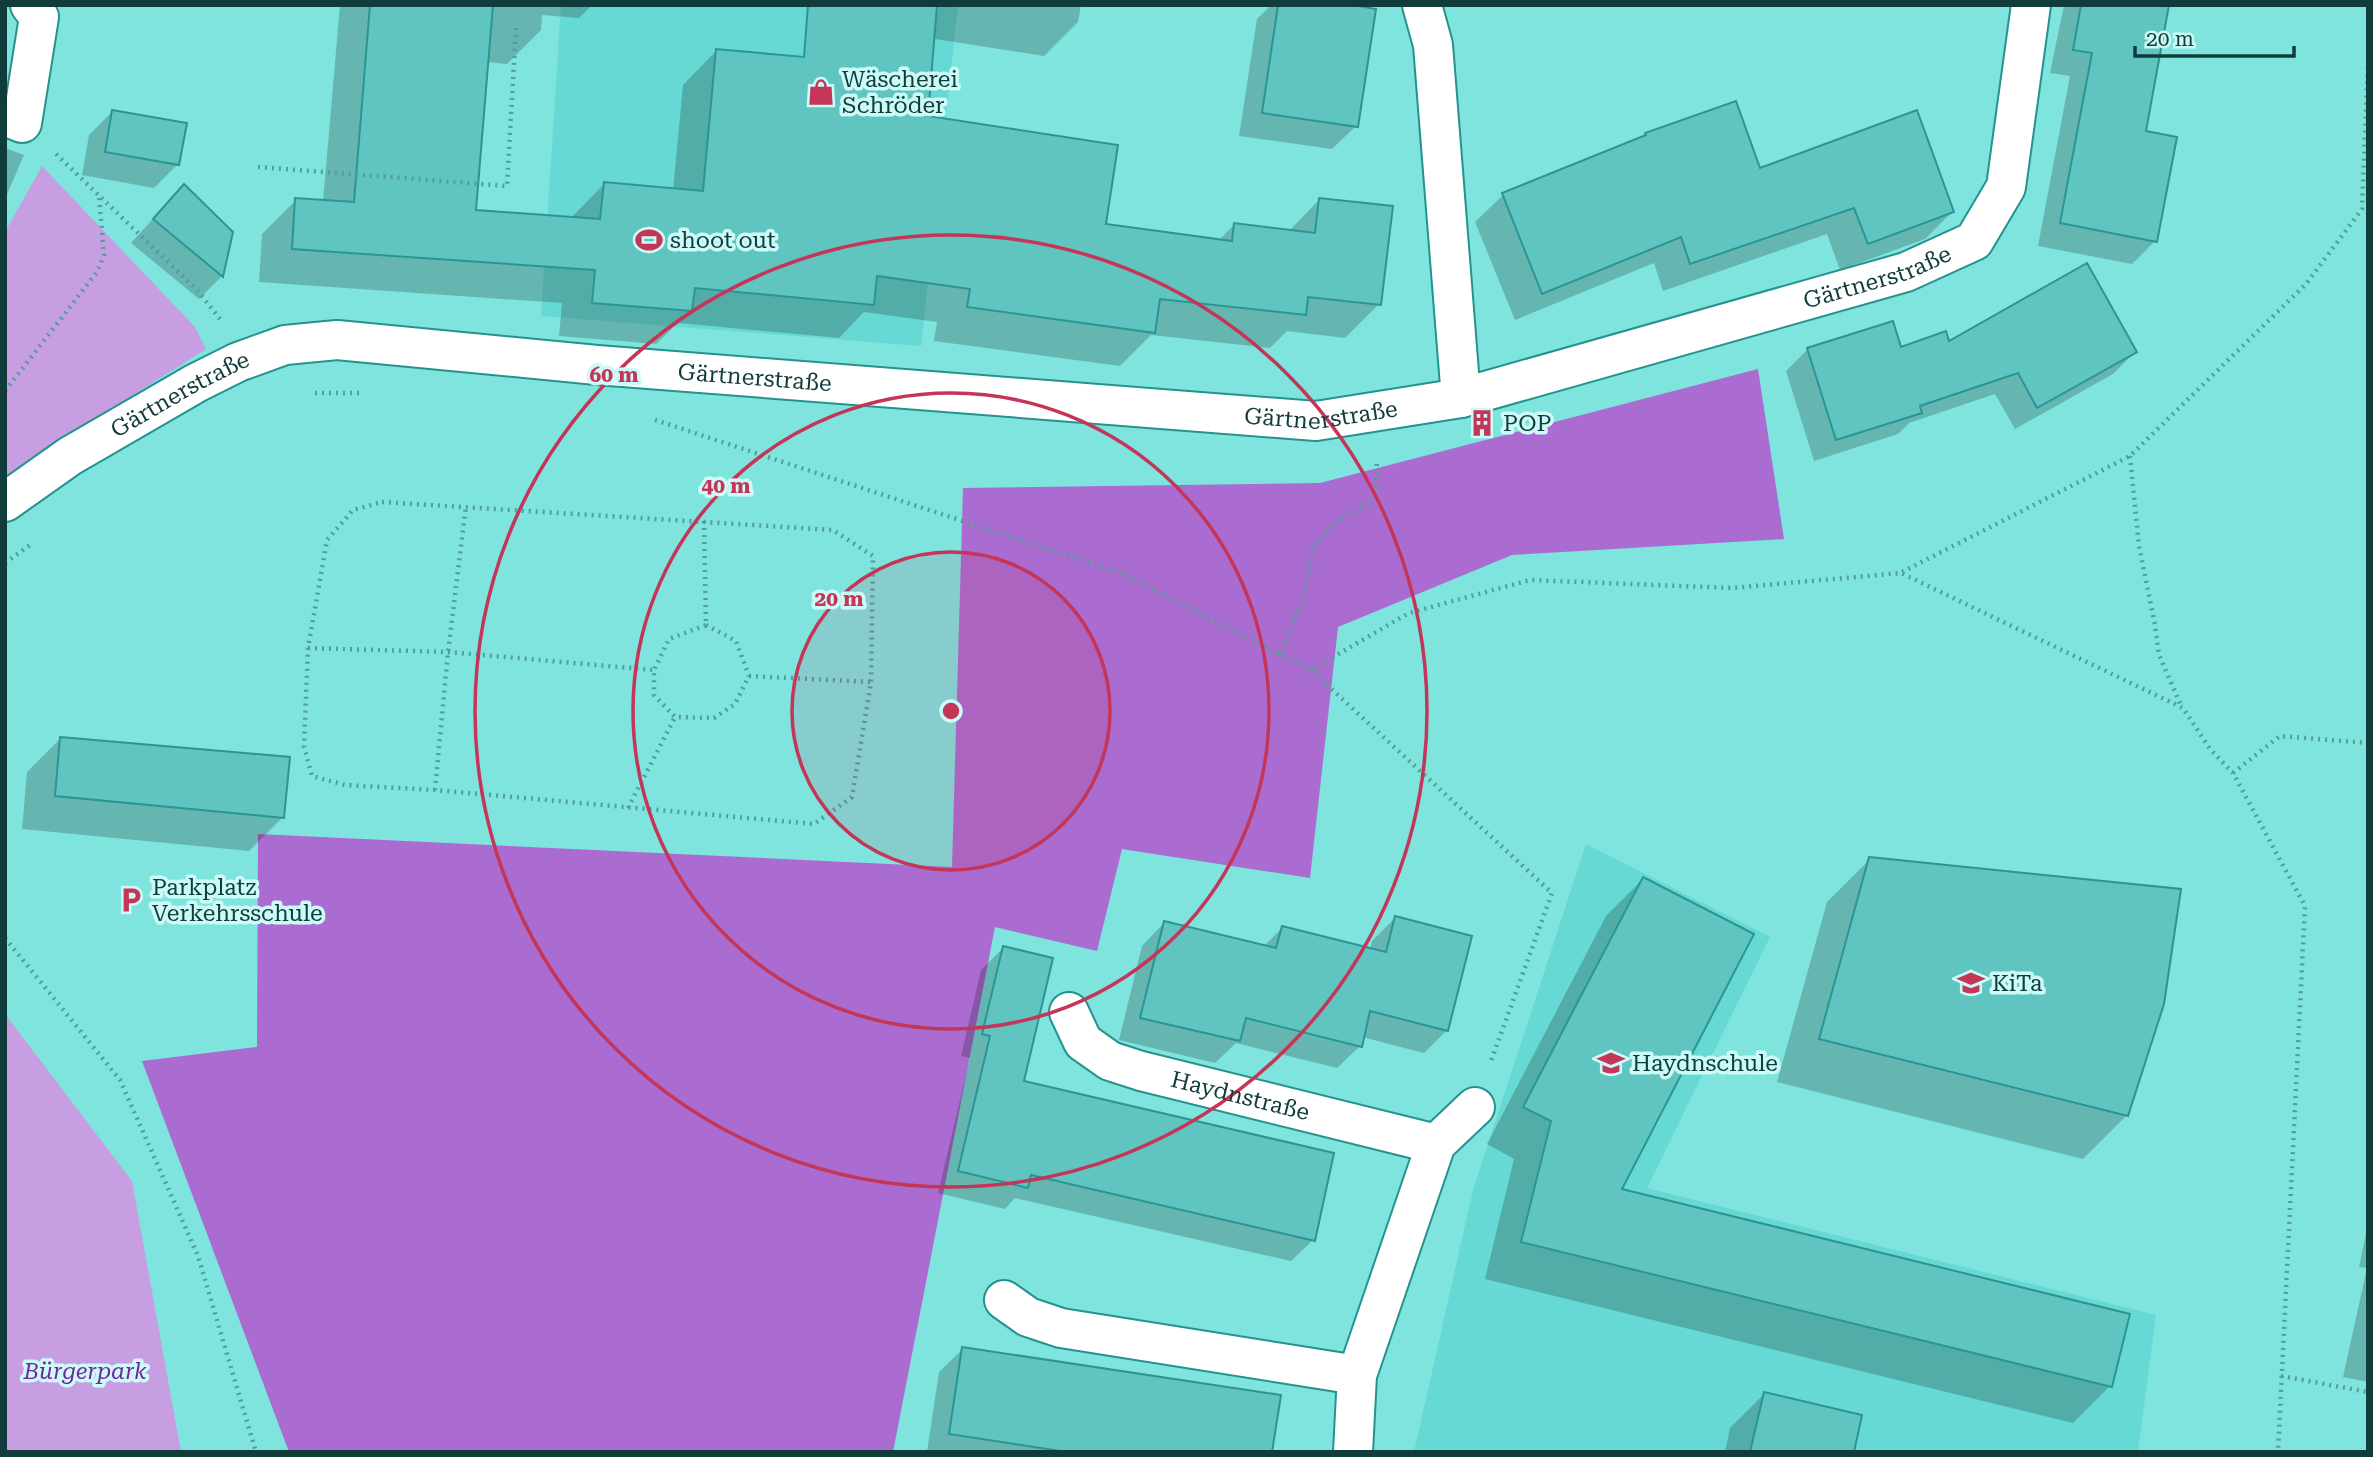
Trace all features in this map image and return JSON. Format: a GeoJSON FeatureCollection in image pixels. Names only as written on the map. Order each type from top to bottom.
{"type":"FeatureCollection","features":[{"type":"Feature","properties":{"kind":"street"},"geometry":{"type":"LineString","coordinates":[[14,119],[39,17],[30,5]]}},
{"type":"Feature","properties":{"kind":"street"},"geometry":{"type":"LineString","coordinates":[[1422,5],[1433,45],[1461,398]]}},
{"type":"Feature","properties":{"kind":"street","name":"Gärtnerstraße"},"geometry":{"type":"LineString","coordinates":[[5,502],[70,456],[196,383],[238,362],[285,345],[337,340],[611,366],[1316,421],[1461,398],[1906,272],[1974,241],[2006,187],[2031,5]]}},
{"type":"Feature","properties":{"kind":"street","name":"Haydnstraße"},"geometry":{"type":"LineString","coordinates":[[1069,1012],[1083,1042],[1111,1061],[1141,1071],[1436,1144]]}},
{"type":"Feature","properties":{"kind":"street"},"geometry":{"type":"LineString","coordinates":[[1353,1452],[1357,1375],[1436,1144],[1475,1107]]}},
{"type":"Feature","properties":{"kind":"street"},"geometry":{"type":"LineString","coordinates":[[1004,1300],[1028,1317],[1062,1328],[1357,1375]]}},
{"type":"Feature","properties":{"kind":"path"},"geometry":{"type":"LineString","coordinates":[[258,167],[507,186],[516,28]]}},
{"type":"Feature","properties":{"kind":"path"},"geometry":{"type":"LineString","coordinates":[[1311,670],[1409,612],[1530,580],[1731,588],[1901,573],[2130,456],[2306,284],[2365,210],[2368,64]]}},
{"type":"Feature","properties":{"kind":"path"},"geometry":{"type":"LineString","coordinates":[[14,119],[99,195],[197,290],[220,320],[238,362]]}},
{"type":"Feature","properties":{"kind":"path"},"geometry":{"type":"LineString","coordinates":[[5,391],[97,272],[104,255],[99,195]]}},
{"type":"Feature","properties":{"kind":"path"},"geometry":{"type":"LineString","coordinates":[[313,393],[366,393]]}},
{"type":"Feature","properties":{"kind":"path"},"geometry":{"type":"LineString","coordinates":[[1280,654],[1304,596],[1313,548],[1340,519],[1366,505],[1376,490],[1377,460],[1370,413]]}},
{"type":"Feature","properties":{"kind":"path"},"geometry":{"type":"LineString","coordinates":[[649,418],[1121,573],[1311,670],[1552,893],[1475,1107]]}},
{"type":"Feature","properties":{"kind":"path"},"geometry":{"type":"LineString","coordinates":[[2130,456],[2138,546],[2159,655],[2183,708],[2210,749],[2233,773],[2305,906],[2278,1452]]}},
{"type":"Feature","properties":{"kind":"path"},"geometry":{"type":"LineString","coordinates":[[382,502],[466,506],[833,530],[873,556],[872,681],[852,797],[814,824],[435,790],[345,785],[312,776],[304,746],[308,649],[327,540],[353,510],[382,502]]}},
{"type":"Feature","properties":{"kind":"path"},"geometry":{"type":"LineString","coordinates":[[435,790],[466,506]]}},
{"type":"Feature","properties":{"kind":"path"},"geometry":{"type":"LineString","coordinates":[[704,521],[706,625]]}},
{"type":"Feature","properties":{"kind":"path"},"geometry":{"type":"LineString","coordinates":[[5,563],[38,539]]}},
{"type":"Feature","properties":{"kind":"path"},"geometry":{"type":"LineString","coordinates":[[1901,573],[2183,708]]}},
{"type":"Feature","properties":{"kind":"path"},"geometry":{"type":"LineString","coordinates":[[706,625],[736,641],[749,676],[735,704],[714,719],[675,718],[654,695],[654,670],[669,639],[706,625]]}},
{"type":"Feature","properties":{"kind":"path"},"geometry":{"type":"LineString","coordinates":[[308,649],[448,652],[654,670]]}},
{"type":"Feature","properties":{"kind":"path"},"geometry":{"type":"LineString","coordinates":[[749,676],[872,681]]}},
{"type":"Feature","properties":{"kind":"path"},"geometry":{"type":"LineString","coordinates":[[628,808],[675,718]]}},
{"type":"Feature","properties":{"kind":"path"},"geometry":{"type":"LineString","coordinates":[[2233,773],[2280,736],[2368,743]]}},
{"type":"Feature","properties":{"kind":"path"},"geometry":{"type":"LineString","coordinates":[[5,937],[120,1080],[198,1256],[256,1452]]}},
{"type":"Feature","properties":{"kind":"path"},"geometry":{"type":"LineString","coordinates":[[2281,1376],[2368,1392]]}},
{"type":"Feature","properties":{"kind":"shaded area"},"geometry":{"type":"Polygon","coordinates":[[[561,5],[958,5],[921,346],[541,316],[561,5]]]}},
{"type":"Feature","properties":{"kind":"shaded area"},"geometry":{"type":"Polygon","coordinates":[[[1758,369],[1784,539],[1512,555],[1338,627],[1310,878],[1122,849],[1097,951],[995,927],[893,1452],[289,1452],[142,1061],[257,1047],[258,834],[952,867],[963,488],[1320,483],[1758,369]]]}},
{"type":"Feature","properties":{"kind":"shaded area","name":"Haydnschule"},"geometry":{"type":"Polygon","coordinates":[[[1586,844],[1770,937],[1647,1188],[2156,1315],[2138,1452],[1414,1452],[1473,1190],[1586,844]]]}},
{"type":"Feature","properties":{"kind":"green space"},"geometry":{"type":"Polygon","coordinates":[[[42,166],[195,327],[206,349],[5,476],[5,232],[42,166]]]}},
{"type":"Feature","properties":{"kind":"green space","name":"Bürgerpark"},"geometry":{"type":"Polygon","coordinates":[[[5,1014],[132,1181],[181,1452],[5,1452],[5,1014]]]}},
{"type":"Feature","properties":{"kind":"building"},"geometry":{"type":"Polygon","coordinates":[[[370,5],[493,5],[476,210],[600,219],[604,182],[703,191],[716,49],[804,57],[808,5],[937,5],[928,116],[1118,145],[1106,224],[1232,241],[1234,223],[1315,233],[1319,198],[1393,206],[1381,305],[1308,297],[1306,315],[1160,299],[1155,333],[967,307],[970,289],[877,276],[874,305],[695,288],[692,311],[592,303],[595,270],[292,249],[295,198],[354,202],[370,5]]]}},
{"type":"Feature","properties":{"kind":"building"},"geometry":{"type":"Polygon","coordinates":[[[1278,5],[1353,5],[1376,9],[1358,127],[1262,113],[1278,5]]]}},
{"type":"Feature","properties":{"kind":"building"},"geometry":{"type":"Polygon","coordinates":[[[2081,5],[2169,5],[2146,131],[2177,137],[2157,242],[2060,223],[2092,53],[2073,50],[2081,5]]]}},
{"type":"Feature","properties":{"kind":"building"},"geometry":{"type":"Polygon","coordinates":[[[1736,101],[1760,168],[1917,110],[1954,212],[1868,244],[1854,208],[1690,264],[1681,237],[1542,294],[1502,193],[1646,135],[1645,133],[1736,101]]]}},
{"type":"Feature","properties":{"kind":"building"},"geometry":{"type":"Polygon","coordinates":[[[112,110],[187,123],[179,165],[105,152],[112,110]]]}},
{"type":"Feature","properties":{"kind":"building"},"geometry":{"type":"Polygon","coordinates":[[[184,184],[233,232],[223,277],[153,219],[184,184]]]}},
{"type":"Feature","properties":{"kind":"building"},"geometry":{"type":"Polygon","coordinates":[[[2087,263],[2137,352],[2037,408],[2018,373],[1920,406],[1922,413],[1836,440],[1807,348],[1893,321],[1901,347],[1946,331],[1949,341],[2087,263]]]}},
{"type":"Feature","properties":{"kind":"building"},"geometry":{"type":"Polygon","coordinates":[[[60,737],[290,757],[284,818],[55,796],[60,737]]]}},
{"type":"Feature","properties":{"kind":"building","name":"KiTa"},"geometry":{"type":"Polygon","coordinates":[[[1869,857],[2181,889],[2164,1004],[2128,1116],[1819,1039],[1869,857]]]}},
{"type":"Feature","properties":{"kind":"building"},"geometry":{"type":"Polygon","coordinates":[[[1643,877],[1754,934],[1622,1189],[2130,1314],[2112,1387],[1521,1242],[1551,1121],[1523,1107],[1643,877]]]}},
{"type":"Feature","properties":{"kind":"building"},"geometry":{"type":"Polygon","coordinates":[[[1395,916],[1472,936],[1448,1031],[1370,1011],[1362,1047],[1246,1018],[1240,1041],[1140,1018],[1164,921],[1276,948],[1282,926],[1386,952],[1395,916]]]}},
{"type":"Feature","properties":{"kind":"building"},"geometry":{"type":"Polygon","coordinates":[[[1003,946],[1053,958],[1024,1081],[1334,1153],[1315,1241],[1031,1175],[1028,1188],[958,1171],[990,1036],[982,1034],[1003,946]]]}},
{"type":"Feature","properties":{"kind":"building"},"geometry":{"type":"Polygon","coordinates":[[[962,1347],[1281,1395],[1272,1452],[1067,1452],[949,1434],[962,1347]]]}},
{"type":"Feature","properties":{"kind":"building"},"geometry":{"type":"Polygon","coordinates":[[[1764,1392],[1862,1415],[1854,1452],[1750,1452],[1764,1392]]]}},
{"type":"Feature","properties":{"kind":"place","name":"Wäscherei Schröder"},"geometry":{"type":"Point","coordinates":[821,92]}},
{"type":"Feature","properties":{"kind":"place","name":"shoot out"},"geometry":{"type":"Point","coordinates":[649,240]}},
{"type":"Feature","properties":{"kind":"place","name":"POP"},"geometry":{"type":"Point","coordinates":[1482,423]}},
{"type":"Feature","properties":{"kind":"place","name":"Parkplatz Verkehrsschule"},"geometry":{"type":"Point","coordinates":[131,900]}},
{"type":"Feature","properties":{"kind":"place","name":"KiTa"},"geometry":{"type":"Point","coordinates":[1971,983]}},
{"type":"Feature","properties":{"kind":"place","name":"Haydnschule"},"geometry":{"type":"Point","coordinates":[1611,1063]}}]}
